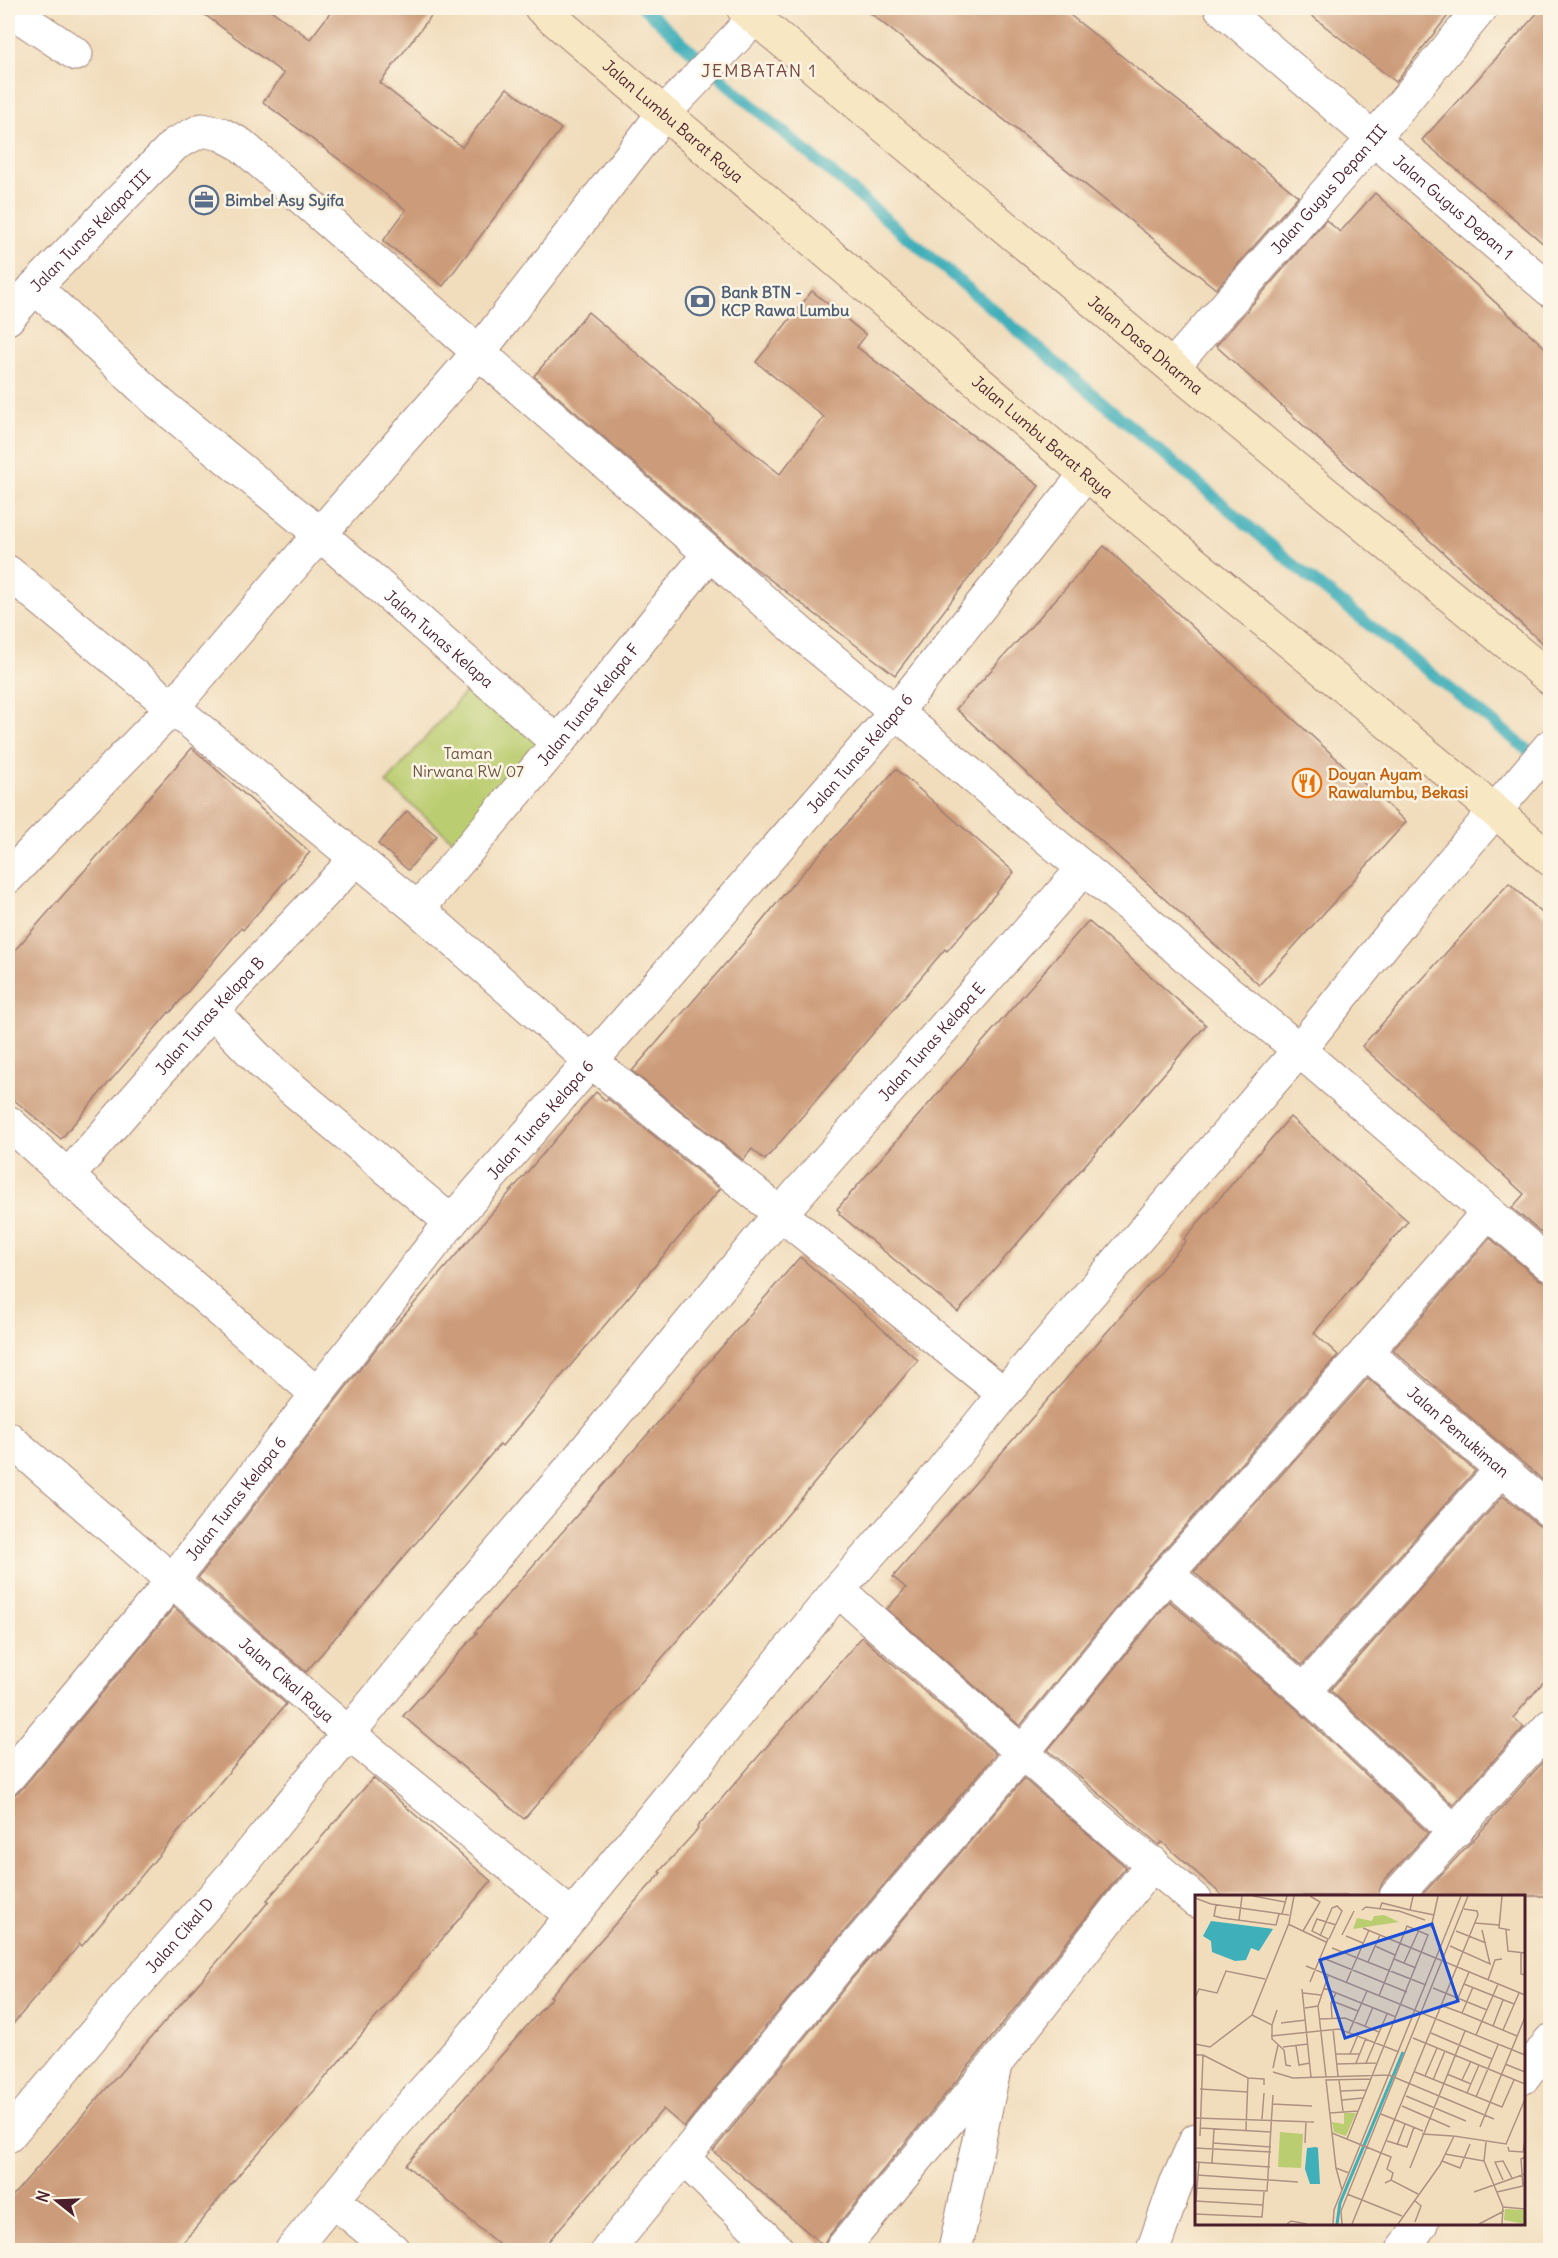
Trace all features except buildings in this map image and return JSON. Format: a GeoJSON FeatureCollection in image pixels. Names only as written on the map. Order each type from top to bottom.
{"type":"FeatureCollection","features":[{"type":"Feature","properties":{"kind":"street","name":"Jalan Lumbu Barat Raya"},"geometry":{"type":"LineString","coordinates":[[541,8],[668,108],[1086,474],[1504,801],[1551,859]]}},
{"type":"Feature","properties":{"kind":"street","name":"Jalan Gugus Depan 1"},"geometry":{"type":"LineString","coordinates":[[1221,8],[1550,289]]}},
{"type":"Feature","properties":{"kind":"street","name":"Jalan Gugus Depan III"},"geometry":{"type":"LineString","coordinates":[[1172,367],[1374,138],[1481,8]]}},
{"type":"Feature","properties":{"kind":"street"},"geometry":{"type":"LineString","coordinates":[[8,9],[76,54]]}},
{"type":"Feature","properties":{"kind":"street"},"geometry":{"type":"LineString","coordinates":[[8,877],[172,708],[479,352],[668,108],[751,14]]}},
{"type":"Feature","properties":{"kind":"street","name":"Jalan Dasa Dharma"},"geometry":{"type":"LineString","coordinates":[[751,14],[1172,367],[1551,678]]}},
{"type":"Feature","properties":{"kind":"street","name":"Jalan Tunas Kelapa III"},"geometry":{"type":"LineString","coordinates":[[8,318],[35,287],[175,144],[202,130],[221,134],[240,144],[710,554],[1551,1265]]}},
{"type":"Feature","properties":{"kind":"street","name":"Jalan Tunas Kelapa"},"geometry":{"type":"LineString","coordinates":[[35,287],[159,403],[320,534],[558,743]]}},
{"type":"Feature","properties":{"kind":"street","name":"Jalan Tunas Kelapa 6"},"geometry":{"type":"LineString","coordinates":[[9,1773],[172,1581],[452,1222],[896,713],[1086,474]]}},
{"type":"Feature","properties":{"kind":"street","name":"Jalan Tunas Kelapa F"},"geometry":{"type":"LineString","coordinates":[[418,909],[558,743],[710,554]]}},
{"type":"Feature","properties":{"kind":"street"},"geometry":{"type":"LineString","coordinates":[[8,572],[418,909],[592,1062],[1004,1394]]}},
{"type":"Feature","properties":{"kind":"street"},"geometry":{"type":"LineString","coordinates":[[292,2250],[393,2126],[475,2033],[572,1916],[837,1590],[932,1483],[1004,1394],[1299,1050],[1411,910],[1551,746]]}},
{"type":"Feature","properties":{"kind":"street","name":"Jalan Tunas Kelapa B"},"geometry":{"type":"LineString","coordinates":[[68,1176],[212,1011],[356,859]]}},
{"type":"Feature","properties":{"kind":"street","name":"Jalan Tunas Kelapa E"},"geometry":{"type":"LineString","coordinates":[[349,1734],[444,1616],[570,1469],[780,1214],[1084,868]]}},
{"type":"Feature","properties":{"kind":"street"},"geometry":{"type":"LineString","coordinates":[[212,1011],[264,1065],[452,1222]]}},
{"type":"Feature","properties":{"kind":"street"},"geometry":{"type":"LineString","coordinates":[[8,1122],[128,1231],[317,1394]]}},
{"type":"Feature","properties":{"kind":"street"},"geometry":{"type":"LineString","coordinates":[[608,2250],[837,1968],[1023,1752],[1167,1574],[1488,1212]]}},
{"type":"Feature","properties":{"kind":"street","name":"Jalan Pemukiman"},"geometry":{"type":"LineString","coordinates":[[1366,1352],[1551,1511]]}},
{"type":"Feature","properties":{"kind":"street","name":"Jalan Cikal Raya"},"geometry":{"type":"LineString","coordinates":[[8,1438],[349,1734],[572,1916]]}},
{"type":"Feature","properties":{"kind":"street"},"geometry":{"type":"LineString","coordinates":[[1304,1691],[1501,1470]]}},
{"type":"Feature","properties":{"kind":"street"},"geometry":{"type":"LineString","coordinates":[[1167,1574],[1304,1691],[1444,1822],[1457,1830]]}},
{"type":"Feature","properties":{"kind":"street"},"geometry":{"type":"LineString","coordinates":[[837,1590],[1092,1814],[1195,1899]]}},
{"type":"Feature","properties":{"kind":"street"},"geometry":{"type":"LineString","coordinates":[[1397,1895],[1551,1726]]}},
{"type":"Feature","properties":{"kind":"street","name":"Jalan Cikal D"},"geometry":{"type":"LineString","coordinates":[[8,2136],[243,1863],[349,1734]]}},
{"type":"Feature","properties":{"kind":"street"},"geometry":{"type":"LineString","coordinates":[[841,2250],[996,2063],[1153,1863]]}},
{"type":"Feature","properties":{"kind":"street"},"geometry":{"type":"LineString","coordinates":[[1525,2076],[1551,2041]]}},
{"type":"Feature","properties":{"kind":"street"},"geometry":{"type":"LineString","coordinates":[[955,2250],[996,2063]]}},
{"type":"Feature","properties":{"kind":"street"},"geometry":{"type":"LineString","coordinates":[[1153,2250],[1176,2184],[1195,2144]]}},
{"type":"Feature","properties":{"kind":"street"},"geometry":{"type":"LineString","coordinates":[[683,2158],[778,2250]]}},
{"type":"Feature","properties":{"kind":"street"},"geometry":{"type":"LineString","coordinates":[[334,2200],[393,2250]]}},
{"type":"Feature","properties":{"kind":"street"},"geometry":{"type":"LineString","coordinates":[[1403,2250],[1420,2225]]}},
{"type":"Feature","properties":{"kind":"green space","name":"Taman Nirwana RW 07"},"geometry":{"type":"Polygon","coordinates":[[[473,683],[545,746],[459,846],[386,783],[473,683]]]}},
{"type":"Feature","properties":{"kind":"waterway"},"geometry":{"type":"LineString","coordinates":[[644,8],[742,97],[1311,579],[1538,758]]}},
{"type":"Feature","properties":{"kind":"place","name":"Bimbel Asy Syifa"},"geometry":{"type":"Point","coordinates":[204,200]}},
{"type":"Feature","properties":{"kind":"place","name":"Bank BTN - KCP Rawa Lumbu"},"geometry":{"type":"Point","coordinates":[700,301]}},
{"type":"Feature","properties":{"kind":"place","name":"Doyan Ayam Rawalumbu, Bekasi"},"geometry":{"type":"Point","coordinates":[1307,783]}},
{"type":"Feature","properties":{"kind":"district","name":"JEMBATAN 1"},"geometry":{"type":"Point","coordinates":[759,70]}}]}
